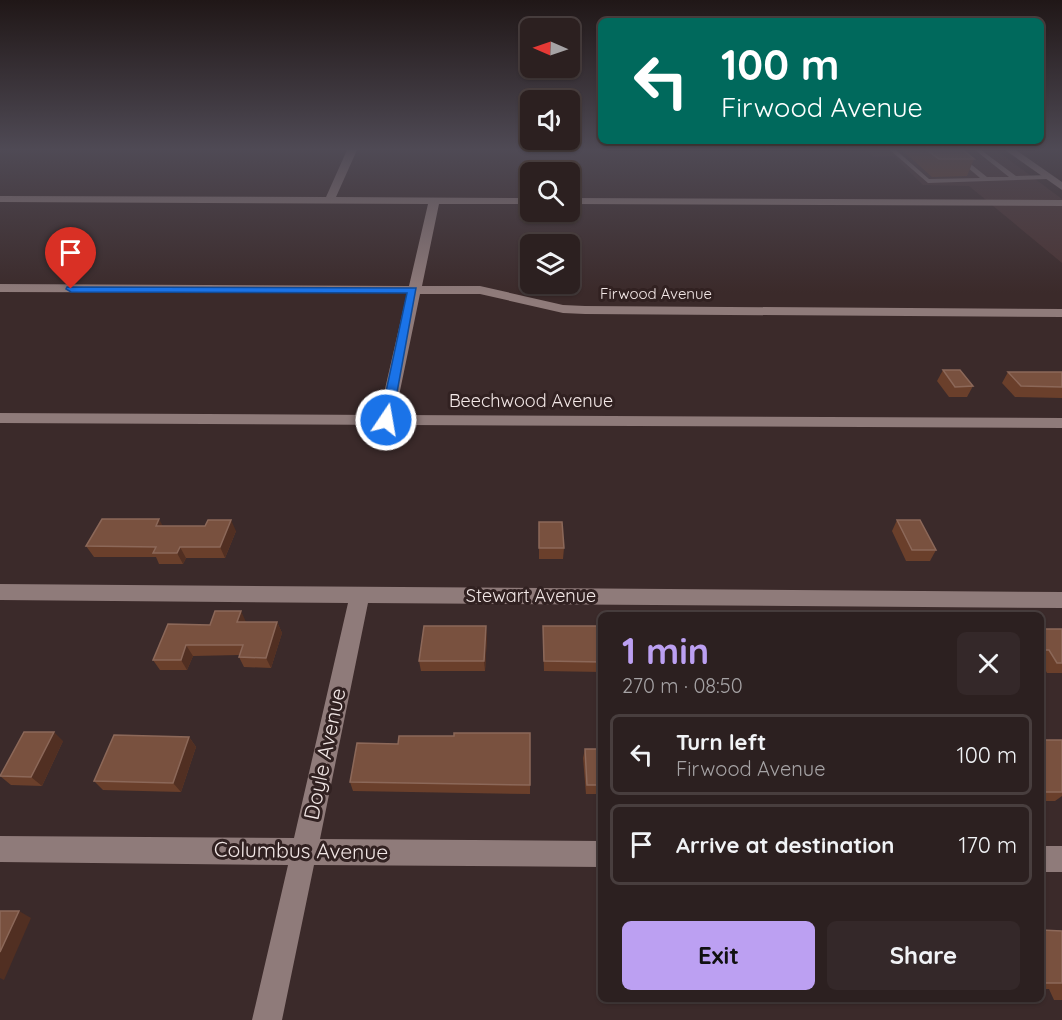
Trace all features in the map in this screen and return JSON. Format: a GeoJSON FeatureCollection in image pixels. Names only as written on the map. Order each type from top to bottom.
{"type":"FeatureCollection","features":[{"type":"Feature","properties":{"kind":"street"},"geometry":{"type":"LineString","coordinates":[[0,199],[520,201]]}},
{"type":"Feature","properties":{"kind":"street"},"geometry":{"type":"LineString","coordinates":[[386,420],[434,201]]}},
{"type":"Feature","properties":{"kind":"street"},"geometry":{"type":"LineString","coordinates":[[580,201],[1062,203]]}},
{"type":"Feature","properties":{"kind":"street","name":"Firwood Avenue"},"geometry":{"type":"LineString","coordinates":[[0,288],[491,291],[564,309],[585,310],[1062,313]]}},
{"type":"Feature","properties":{"kind":"street","name":"Beechwood Avenue"},"geometry":{"type":"LineString","coordinates":[[0,418],[1062,423]]}},
{"type":"Feature","properties":{"kind":"street","name":"Stewart Avenue"},"geometry":{"type":"LineString","coordinates":[[0,592],[1062,600]]}},
{"type":"Feature","properties":{"kind":"street","name":"Doyle Avenue"},"geometry":{"type":"LineString","coordinates":[[267,1020],[360,594]]}},
{"type":"Feature","properties":{"kind":"street","name":"Columbus Avenue"},"geometry":{"type":"LineString","coordinates":[[0,849],[598,854]]}},
{"type":"Feature","properties":{"kind":"street"},"geometry":{"type":"LineString","coordinates":[[1044,859],[1062,859]]}},
{"type":"Feature","properties":{"kind":"shaded area"},"geometry":{"type":"Polygon","coordinates":[[[983,198],[1062,199],[1062,263],[983,198]]]}},
{"type":"Feature","properties":{"kind":"building"},"geometry":{"type":"Polygon","coordinates":[[[943,370],[960,370],[973,386],[955,387],[943,370]]]}},
{"type":"Feature","properties":{"kind":"building"},"geometry":{"type":"Polygon","coordinates":[[[1008,372],[1062,372],[1062,387],[1021,386],[1008,372]]]}},
{"type":"Feature","properties":{"kind":"building"},"geometry":{"type":"Polygon","coordinates":[[[102,519],[159,519],[156,526],[205,526],[208,520],[231,520],[220,547],[180,547],[177,553],[153,553],[156,547],[86,546],[102,519]]]}},
{"type":"Feature","properties":{"kind":"building"},"geometry":{"type":"Polygon","coordinates":[[[897,520],[920,520],[936,550],[912,550],[897,520]]]}},
{"type":"Feature","properties":{"kind":"building"},"geometry":{"type":"Polygon","coordinates":[[[539,522],[562,522],[564,548],[539,548],[539,522]]]}},
{"type":"Feature","properties":{"kind":"building"},"geometry":{"type":"Polygon","coordinates":[[[215,611],[241,611],[237,622],[277,622],[266,658],[239,657],[243,645],[186,645],[181,660],[153,660],[168,624],[210,625],[215,611]]]}},
{"type":"Feature","properties":{"kind":"building"},"geometry":{"type":"Polygon","coordinates":[[[424,626],[486,626],[484,661],[419,661],[424,626]]]}},
{"type":"Feature","properties":{"kind":"building"},"geometry":{"type":"Polygon","coordinates":[[[543,626],[598,626],[598,662],[544,661],[543,626]]]}},
{"type":"Feature","properties":{"kind":"building"},"geometry":{"type":"Polygon","coordinates":[[[1044,629],[1062,629],[1062,663],[1057,663],[1049,650],[1044,650],[1044,629]]]}},
{"type":"Feature","properties":{"kind":"building"},"geometry":{"type":"Polygon","coordinates":[[[24,732],[54,732],[31,777],[0,776],[24,732]]]}},
{"type":"Feature","properties":{"kind":"building"},"geometry":{"type":"Polygon","coordinates":[[[454,733],[530,733],[530,785],[350,782],[357,743],[398,744],[399,736],[454,736],[454,733]]]}},
{"type":"Feature","properties":{"kind":"building"},"geometry":{"type":"Polygon","coordinates":[[[114,735],[189,737],[173,783],[94,781],[114,735]]]}},
{"type":"Feature","properties":{"kind":"building"},"geometry":{"type":"Polygon","coordinates":[[[1044,740],[1062,740],[1062,792],[1044,792],[1044,740]]]}},
{"type":"Feature","properties":{"kind":"building"},"geometry":{"type":"Polygon","coordinates":[[[585,749],[598,749],[598,785],[587,785],[585,749]]]}},
{"type":"Feature","properties":{"kind":"building"},"geometry":{"type":"Polygon","coordinates":[[[0,911],[19,911],[0,952],[0,911]]]}},
{"type":"Feature","properties":{"kind":"building"},"geometry":{"type":"Polygon","coordinates":[[[1044,930],[1062,931],[1062,983],[1044,983],[1044,930]]]}},
{"type":"Feature","properties":{"kind":"route"},"geometry":{"type":"LineString","coordinates":[[71,289],[413,290],[386,420]]}}]}
